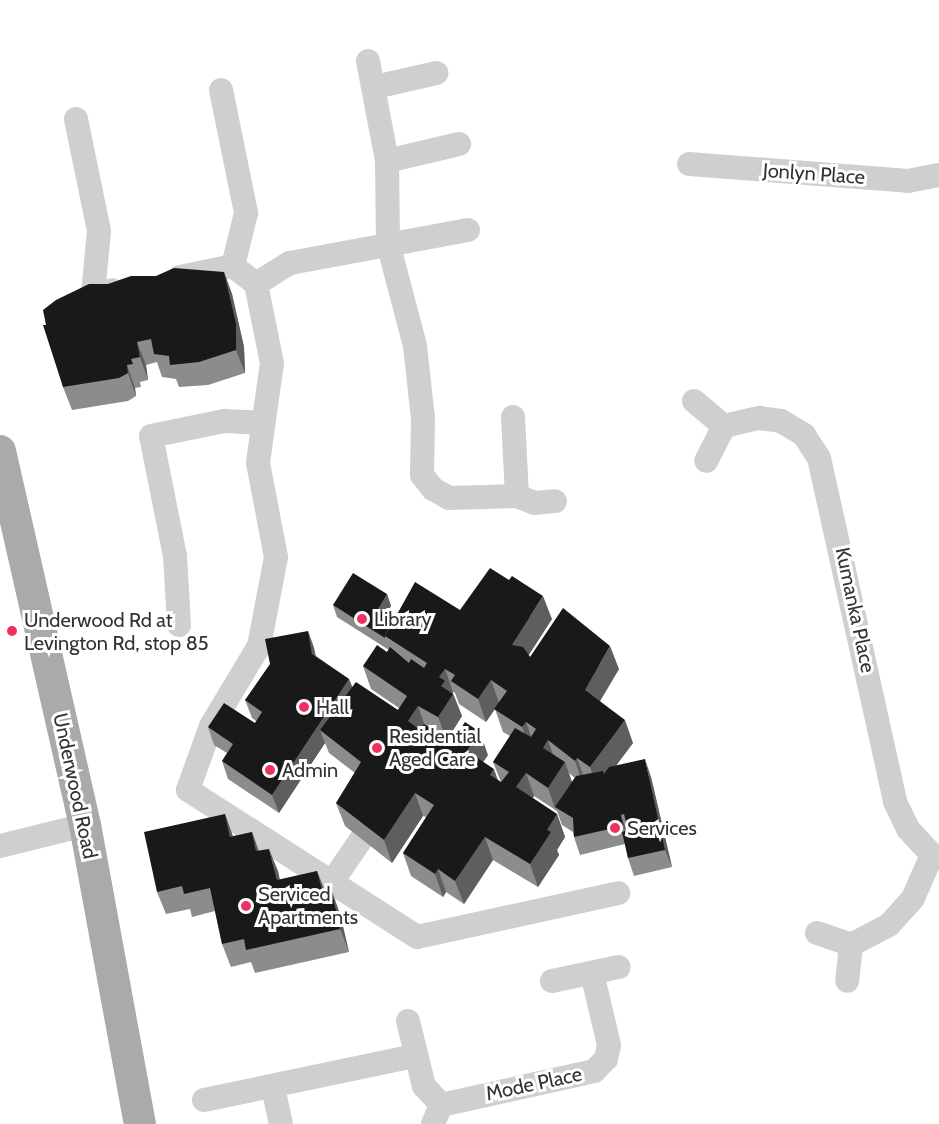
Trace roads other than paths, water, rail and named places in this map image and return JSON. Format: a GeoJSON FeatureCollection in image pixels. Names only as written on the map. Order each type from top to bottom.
{"type":"FeatureCollection","features":[{"type":"Feature","properties":{"kind":"main road","name":"Underwood Road"},"geometry":{"type":"LineString","coordinates":[[0,451],[85,825],[140,1124]]}},
{"type":"Feature","properties":{"kind":"street"},"geometry":{"type":"LineString","coordinates":[[368,61],[375,87],[387,161],[388,243],[415,346],[423,418],[422,475],[433,489],[449,498],[517,496],[534,503],[555,501]]}},
{"type":"Feature","properties":{"kind":"street"},"geometry":{"type":"LineString","coordinates":[[375,87],[436,73]]}},
{"type":"Feature","properties":{"kind":"street"},"geometry":{"type":"LineString","coordinates":[[221,90],[246,213],[233,266]]}},
{"type":"Feature","properties":{"kind":"street"},"geometry":{"type":"LineString","coordinates":[[76,119],[99,231],[93,294],[233,266],[256,284],[272,363],[258,464],[276,557],[259,646],[211,726],[188,790],[417,937],[618,893]]}},
{"type":"Feature","properties":{"kind":"street"},"geometry":{"type":"LineString","coordinates":[[387,161],[459,144]]}},
{"type":"Feature","properties":{"kind":"street","name":"Jonlyn Place"},"geometry":{"type":"LineString","coordinates":[[689,164],[908,181],[939,175]]}},
{"type":"Feature","properties":{"kind":"street"},"geometry":{"type":"LineString","coordinates":[[256,284],[290,262],[388,243],[468,231]]}},
{"type":"Feature","properties":{"kind":"street"},"geometry":{"type":"LineString","coordinates":[[694,401],[724,426],[706,461]]}},
{"type":"Feature","properties":{"kind":"street"},"geometry":{"type":"LineString","coordinates":[[513,417],[517,496]]}},
{"type":"Feature","properties":{"kind":"street","name":"Kumanka Place"},"geometry":{"type":"LineString","coordinates":[[724,426],[760,418],[781,422],[804,435],[819,458],[895,802],[908,829],[935,857]]}},
{"type":"Feature","properties":{"kind":"street"},"geometry":{"type":"LineString","coordinates":[[179,625],[175,556],[151,436],[225,421],[262,423]]}},
{"type":"Feature","properties":{"kind":"street"},"geometry":{"type":"LineString","coordinates":[[0,846],[85,825]]}},
{"type":"Feature","properties":{"kind":"street"},"geometry":{"type":"LineString","coordinates":[[332,882],[362,838]]}},
{"type":"Feature","properties":{"kind":"street"},"geometry":{"type":"LineString","coordinates":[[817,933],[850,945],[889,925],[913,898],[935,857]]}},
{"type":"Feature","properties":{"kind":"street"},"geometry":{"type":"LineString","coordinates":[[847,981],[850,945]]}},
{"type":"Feature","properties":{"kind":"street"},"geometry":{"type":"LineString","coordinates":[[552,981],[619,967]]}},
{"type":"Feature","properties":{"kind":"street","name":"Mode Place"},"geometry":{"type":"LineString","coordinates":[[437,1114],[594,1071],[606,1059],[609,1045],[592,973]]}},
{"type":"Feature","properties":{"kind":"street"},"geometry":{"type":"LineString","coordinates":[[408,1021],[414,1056],[437,1114]]}},
{"type":"Feature","properties":{"kind":"street"},"geometry":{"type":"LineString","coordinates":[[204,1100],[414,1056]]}},
{"type":"Feature","properties":{"kind":"street"},"geometry":{"type":"LineString","coordinates":[[273,1087],[281,1124]]}},
{"type":"Feature","properties":{"kind":"place","name":"Library"},"geometry":{"type":"Point","coordinates":[362,619]}},
{"type":"Feature","properties":{"kind":"place","name":"Underwood Rd at Levington Rd, stop 85"},"geometry":{"type":"Point","coordinates":[12,631]}},
{"type":"Feature","properties":{"kind":"place","name":"Hall"},"geometry":{"type":"Point","coordinates":[304,707]}},
{"type":"Feature","properties":{"kind":"place","name":"Residential Aged Care"},"geometry":{"type":"Point","coordinates":[377,748]}},
{"type":"Feature","properties":{"kind":"place","name":"Admin"},"geometry":{"type":"Point","coordinates":[270,770]}},
{"type":"Feature","properties":{"kind":"place","name":"Services"},"geometry":{"type":"Point","coordinates":[615,828]}},
{"type":"Feature","properties":{"kind":"place","name":"Serviced Apartments"},"geometry":{"type":"Point","coordinates":[246,906]}}]}
